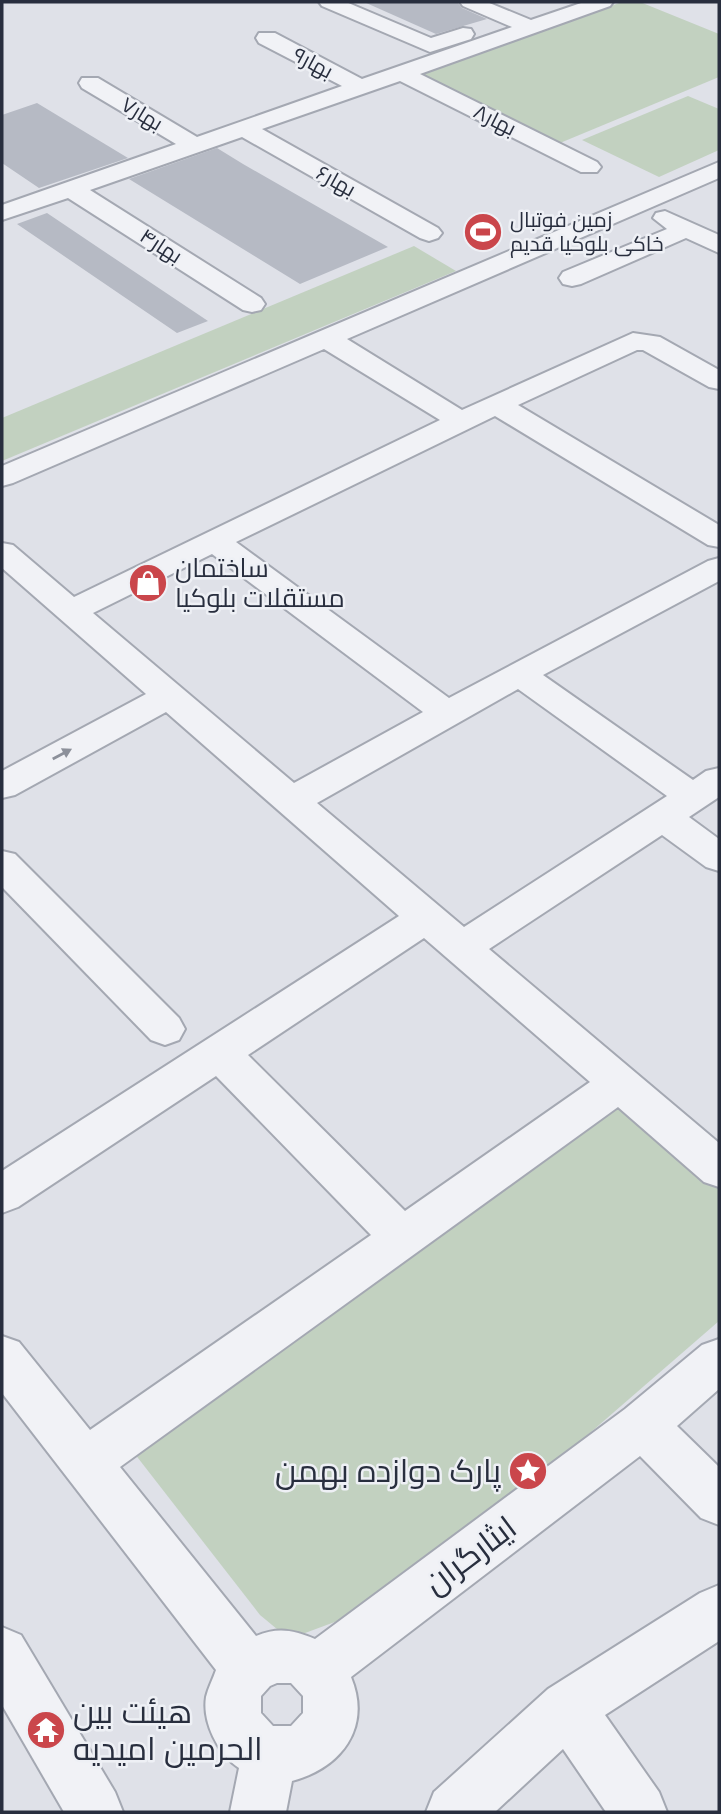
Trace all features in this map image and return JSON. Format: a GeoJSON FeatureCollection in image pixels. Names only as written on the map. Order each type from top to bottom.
{"type":"FeatureCollection","features":[{"type":"Feature","properties":{"kind":"street"},"geometry":{"type":"LineString","coordinates":[[329,2],[430,46],[488,25]]}},
{"type":"Feature","properties":{"kind":"street"},"geometry":{"type":"LineString","coordinates":[[470,2],[530,27]]}},
{"type":"Feature","properties":{"kind":"street"},"geometry":{"type":"LineString","coordinates":[[3,212],[603,2]]}},
{"type":"Feature","properties":{"kind":"street","name":"بهار۹"},"geometry":{"type":"LineString","coordinates":[[267,38],[359,88]]}},
{"type":"Feature","properties":{"kind":"street","name":"بهار۸"},"geometry":{"type":"LineString","coordinates":[[401,73],[589,167]]}},
{"type":"Feature","properties":{"kind":"street","name":"بهار۷"},"geometry":{"type":"LineString","coordinates":[[90,83],[195,145]]}},
{"type":"Feature","properties":{"kind":"street","name":"بهار۶"},"geometry":{"type":"LineString","coordinates":[[243,128],[429,233]]}},
{"type":"Feature","properties":{"kind":"street"},"geometry":{"type":"LineString","coordinates":[[2,477],[719,169]]}},
{"type":"Feature","properties":{"kind":"street","name":"بهار۴"},"geometry":{"type":"LineString","coordinates":[[71,189],[252,304]]}},
{"type":"Feature","properties":{"kind":"street"},"geometry":{"type":"LineString","coordinates":[[638,204],[719,245]]}},
{"type":"Feature","properties":{"kind":"street"},"geometry":{"type":"LineString","coordinates":[[526,252],[577,281],[687,229]]}},
{"type":"Feature","properties":{"kind":"street"},"geometry":{"type":"LineString","coordinates":[[326,338],[461,421]]}},
{"type":"Feature","properties":{"kind":"street"},"geometry":{"type":"LineString","coordinates":[[70,611],[624,344],[641,340],[719,380]]}},
{"type":"Feature","properties":{"kind":"street"},"geometry":{"type":"LineString","coordinates":[[497,405],[719,538]]}},
{"type":"Feature","properties":{"kind":"street"},"geometry":{"type":"LineString","coordinates":[[214,541],[448,713]]}},
{"type":"Feature","properties":{"kind":"street"},"geometry":{"type":"LineString","coordinates":[[2,552],[719,1168]]}},
{"type":"Feature","properties":{"kind":"street"},"geometry":{"type":"LineString","coordinates":[[291,801],[519,674],[715,575]]}},
{"type":"Feature","properties":{"kind":"street"},"geometry":{"type":"LineString","coordinates":[[519,674],[692,798],[719,858]]}},
{"type":"Feature","properties":{"kind":"street"},"geometry":{"type":"LineString","coordinates":[[2,786],[169,696]]}},
{"type":"Feature","properties":{"kind":"street"},"geometry":{"type":"LineString","coordinates":[[462,947],[692,798]]}},
{"type":"Feature","properties":{"kind":"street"},"geometry":{"type":"LineString","coordinates":[[2,864],[164,1029]]}},
{"type":"Feature","properties":{"kind":"street"},"geometry":{"type":"LineString","coordinates":[[2,1194],[427,917]]}},
{"type":"Feature","properties":{"kind":"street"},"geometry":{"type":"LineString","coordinates":[[219,1052],[403,1238]]}},
{"type":"Feature","properties":{"kind":"street"},"geometry":{"type":"LineString","coordinates":[[86,1462],[620,1083]]}},
{"type":"Feature","properties":{"kind":"street"},"geometry":{"type":"LineString","coordinates":[[2,1357],[249,1669]]}},
{"type":"Feature","properties":{"kind":"street","name":"ایثارگران"},"geometry":{"type":"LineString","coordinates":[[318,1670],[642,1425],[719,1360]]}},
{"type":"Feature","properties":{"kind":"street"},"geometry":{"type":"LineString","coordinates":[[642,1425],[719,1501]]}},
{"type":"Feature","properties":{"kind":"street"},"geometry":{"type":"LineString","coordinates":[[454,1812],[567,1708],[719,1611]]}},
{"type":"Feature","properties":{"kind":"street"},"geometry":{"type":"LineString","coordinates":[[2,1654],[95,1812]]}},
{"type":"Feature","properties":{"kind":"street"},"geometry":{"type":"LineString","coordinates":[[276,1655],[291,1655],[305,1660],[318,1670],[327,1685],[331,1703],[328,1721],[319,1737],[305,1749],[286,1755],[269,1754],[255,1747],[237,1725],[233,1710],[240,1681],[249,1669],[261,1660],[276,1655]]}},
{"type":"Feature","properties":{"kind":"street"},"geometry":{"type":"LineString","coordinates":[[567,1708],[639,1812]]}},
{"type":"Feature","properties":{"kind":"street"},"geometry":{"type":"LineString","coordinates":[[258,1812],[269,1754]]}},
{"type":"Feature","properties":{"kind":"green space"},"geometry":{"type":"Polygon","coordinates":[[[622,2],[640,2],[719,34],[719,77],[560,143],[419,75],[622,2]]]}},
{"type":"Feature","properties":{"kind":"green space"},"geometry":{"type":"Polygon","coordinates":[[[688,96],[719,109],[719,150],[659,177],[582,140],[688,96]]]}},
{"type":"Feature","properties":{"kind":"green space"},"geometry":{"type":"Polygon","coordinates":[[[414,246],[456,271],[2,461],[2,418],[414,246]]]}},
{"type":"Feature","properties":{"kind":"green space"},"geometry":{"type":"Polygon","coordinates":[[[614,1097],[719,1187],[719,1321],[463,1543],[367,1610],[289,1639],[260,1615],[131,1449],[614,1097]]]}},
{"type":"Feature","properties":{"kind":"building"},"geometry":{"type":"Polygon","coordinates":[[[364,2],[457,2],[462,8],[487,19],[436,34],[364,2]]]}},
{"type":"Feature","properties":{"kind":"building"},"geometry":{"type":"Polygon","coordinates":[[[37,103],[128,158],[39,188],[2,163],[2,115],[37,103]]]}},
{"type":"Feature","properties":{"kind":"building"},"geometry":{"type":"Polygon","coordinates":[[[217,148],[388,247],[300,284],[129,179],[217,148]]]}},
{"type":"Feature","properties":{"kind":"building"},"geometry":{"type":"Polygon","coordinates":[[[47,213],[208,321],[177,333],[17,224],[47,213]]]}},
{"type":"Feature","properties":{"kind":"place","name":"زمین فوتبال خاکی بلوکیا قدیم"},"geometry":{"type":"Point","coordinates":[483,232]}},
{"type":"Feature","properties":{"kind":"place","name":"ساختمان مستقلات بلوکیا"},"geometry":{"type":"Point","coordinates":[148,583]}},
{"type":"Feature","properties":{"kind":"place","name":"پارک دوازده بهمن"},"geometry":{"type":"Point","coordinates":[528,1471]}},
{"type":"Feature","properties":{"kind":"place","name":"هیئت بین الحرمین امیدیه"},"geometry":{"type":"Point","coordinates":[46,1730]}}]}
